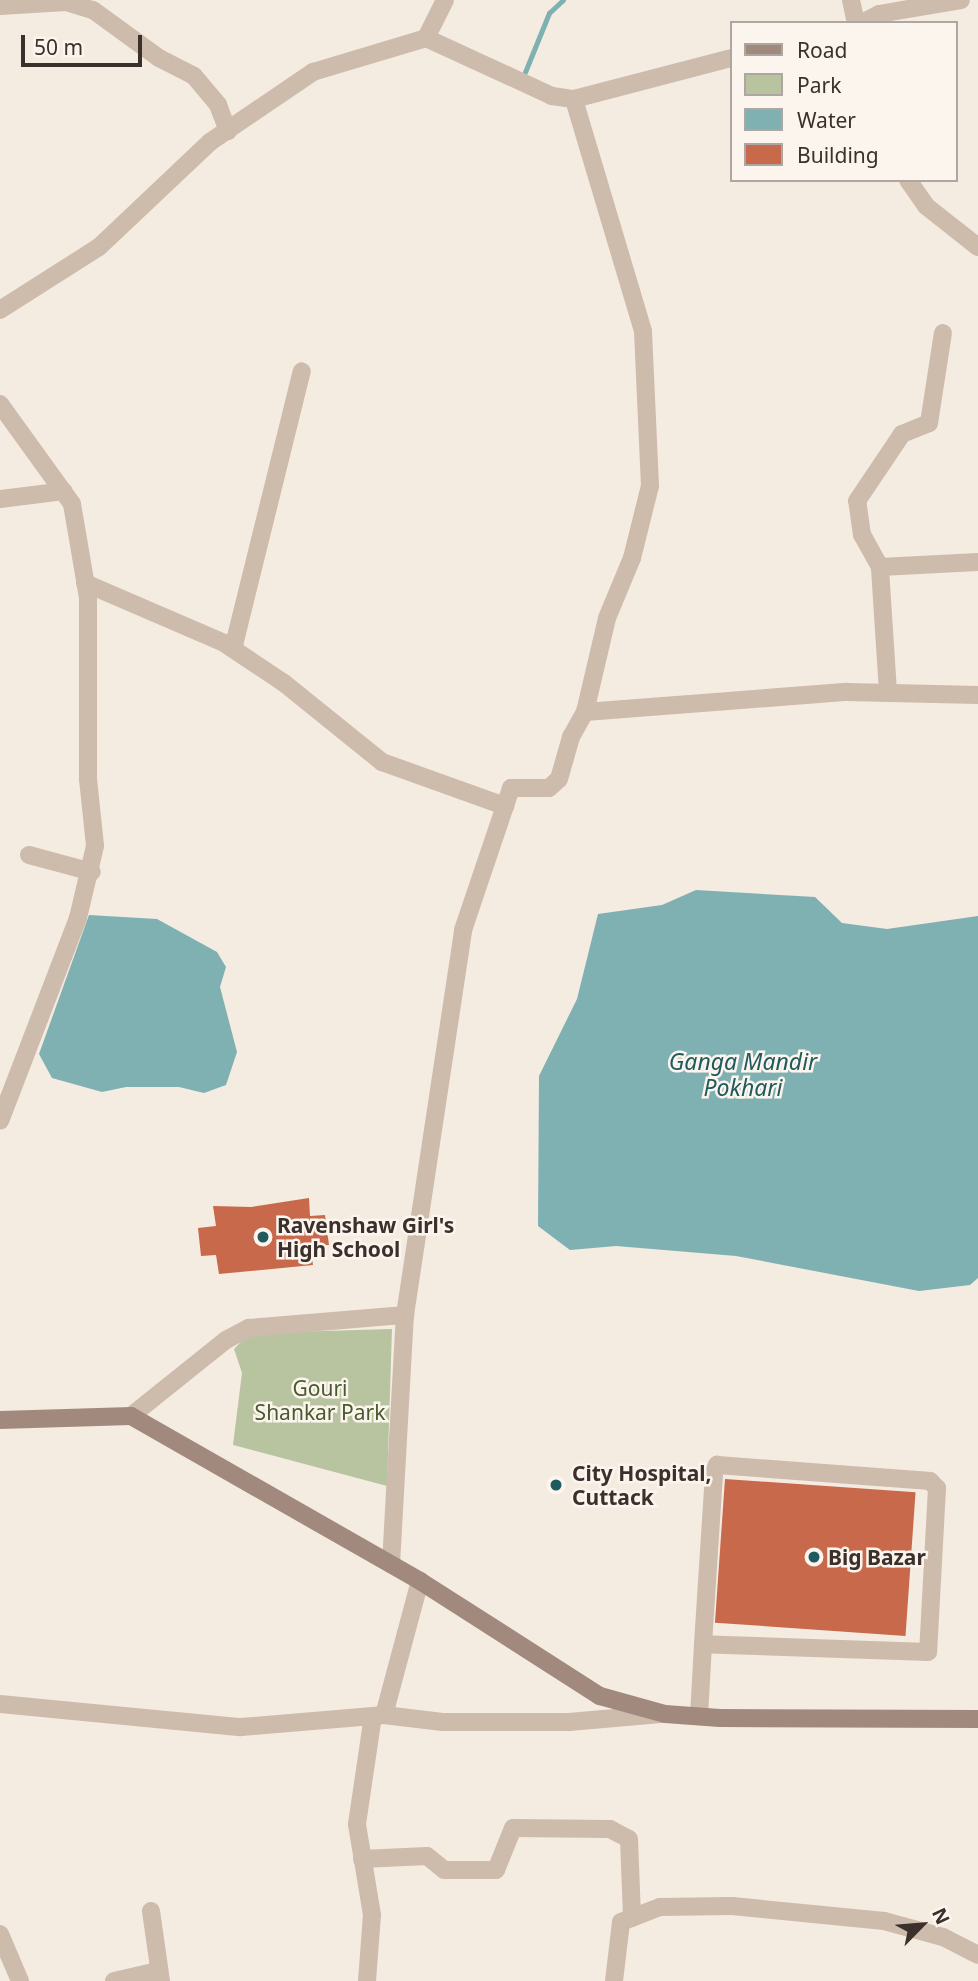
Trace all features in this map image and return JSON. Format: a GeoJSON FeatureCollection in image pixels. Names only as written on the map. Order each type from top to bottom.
{"type":"FeatureCollection","features":[{"type":"Feature","properties":{"kind":"main road"},"geometry":{"type":"LineString","coordinates":[[0,1420],[131,1416],[420,1580],[600,1696],[665,1714],[978,1719]]}},
{"type":"Feature","properties":{"kind":"street"},"geometry":{"type":"LineString","coordinates":[[426,38],[445,0]]}},
{"type":"Feature","properties":{"kind":"street"},"geometry":{"type":"LineString","coordinates":[[851,0],[856,21]]}},
{"type":"Feature","properties":{"kind":"street"},"geometry":{"type":"LineString","coordinates":[[866,21],[879,14],[961,0]]}},
{"type":"Feature","properties":{"kind":"street"},"geometry":{"type":"LineString","coordinates":[[0,6],[66,2],[93,10],[159,58],[194,76],[218,105],[228,131]]}},
{"type":"Feature","properties":{"kind":"street"},"geometry":{"type":"LineString","coordinates":[[0,310],[99,247],[228,131],[313,72],[426,38],[552,96],[574,99],[730,58]]}},
{"type":"Feature","properties":{"kind":"street"},"geometry":{"type":"LineString","coordinates":[[391,1564],[405,1315],[463,930],[512,788],[550,788],[559,779],[571,737],[585,712],[607,618],[632,558],[650,486],[643,331],[574,99]]}},
{"type":"Feature","properties":{"kind":"street"},"geometry":{"type":"LineString","coordinates":[[909,182],[926,206],[978,247]]}},
{"type":"Feature","properties":{"kind":"street"},"geometry":{"type":"LineString","coordinates":[[888,692],[880,567],[862,535],[857,501],[902,434],[929,423],[943,333]]}},
{"type":"Feature","properties":{"kind":"street"},"geometry":{"type":"LineString","coordinates":[[233,649],[302,371]]}},
{"type":"Feature","properties":{"kind":"street"},"geometry":{"type":"LineString","coordinates":[[0,404],[72,504],[85,583],[88,779],[95,846],[92,872],[0,1121]]}},
{"type":"Feature","properties":{"kind":"street"},"geometry":{"type":"LineString","coordinates":[[0,499],[64,491]]}},
{"type":"Feature","properties":{"kind":"street"},"geometry":{"type":"LineString","coordinates":[[880,567],[978,562]]}},
{"type":"Feature","properties":{"kind":"street"},"geometry":{"type":"LineString","coordinates":[[85,583],[233,649],[284,683],[382,762],[505,806]]}},
{"type":"Feature","properties":{"kind":"street"},"geometry":{"type":"LineString","coordinates":[[585,712],[888,692],[978,695]]}},
{"type":"Feature","properties":{"kind":"street"},"geometry":{"type":"LineString","coordinates":[[29,855],[92,872]]}},
{"type":"Feature","properties":{"kind":"street"},"geometry":{"type":"LineString","coordinates":[[131,1416],[226,1340],[249,1328],[405,1315]]}},
{"type":"Feature","properties":{"kind":"street"},"geometry":{"type":"LineString","coordinates":[[699,1716],[703,1644],[717,1465],[930,1481],[937,1488],[928,1652],[703,1644]]}},
{"type":"Feature","properties":{"kind":"street"},"geometry":{"type":"LineString","coordinates":[[366,1981],[372,1915],[357,1824],[379,1716],[420,1580]]}},
{"type":"Feature","properties":{"kind":"street"},"geometry":{"type":"LineString","coordinates":[[0,1704],[241,1727],[379,1716],[443,1723],[569,1721],[665,1714]]}},
{"type":"Feature","properties":{"kind":"street"},"geometry":{"type":"LineString","coordinates":[[362,1858],[427,1856],[444,1870],[496,1870],[513,1828],[610,1829],[629,1839],[632,1918]]}},
{"type":"Feature","properties":{"kind":"street"},"geometry":{"type":"LineString","coordinates":[[614,1981],[621,1922],[660,1907],[732,1906],[884,1922],[943,1937],[978,1955]]}},
{"type":"Feature","properties":{"kind":"street"},"geometry":{"type":"LineString","coordinates":[[114,1981],[159,1976],[151,1912]]}},
{"type":"Feature","properties":{"kind":"street"},"geometry":{"type":"LineString","coordinates":[[0,1934],[20,1981]]}},
{"type":"Feature","properties":{"kind":"green space","name":"Gouri Shankar Park"},"geometry":{"type":"Polygon","coordinates":[[[392,1329],[387,1486],[233,1445],[242,1373],[234,1349],[250,1333],[392,1329]]]}},
{"type":"Feature","properties":{"kind":"water","name":"Ganga Mandir Pokhari"},"geometry":{"type":"Polygon","coordinates":[[[696,890],[815,897],[842,923],[887,929],[978,916],[978,1278],[970,1285],[919,1291],[736,1256],[616,1246],[570,1250],[538,1226],[539,1076],[577,999],[598,914],[662,905],[696,890]]]}},
{"type":"Feature","properties":{"kind":"water"},"geometry":{"type":"Polygon","coordinates":[[[89,915],[157,919],[217,952],[226,967],[220,987],[237,1052],[226,1085],[204,1093],[179,1087],[126,1087],[102,1092],[52,1078],[39,1054],[89,915]]]}},
{"type":"Feature","properties":{"kind":"building","name":"Ravenshaw Girl's High School"},"geometry":{"type":"Polygon","coordinates":[[[309,1198],[310,1216],[325,1215],[329,1245],[310,1246],[313,1265],[219,1274],[216,1255],[201,1256],[198,1228],[216,1226],[213,1206],[251,1207],[309,1198]]]}},
{"type":"Feature","properties":{"kind":"building","name":"Big Bazar"},"geometry":{"type":"Polygon","coordinates":[[[725,1479],[916,1492],[905,1636],[715,1623],[725,1479]]]}},
{"type":"Feature","properties":{"kind":"waterway"},"geometry":{"type":"LineString","coordinates":[[525,72],[549,13],[563,0]]}},
{"type":"Feature","properties":{"kind":"place","name":"Ravenshaw Girl's High School"},"geometry":{"type":"Point","coordinates":[263,1237]}},
{"type":"Feature","properties":{"kind":"place","name":"City Hospital, Cuttack"},"geometry":{"type":"Point","coordinates":[556,1485]}},
{"type":"Feature","properties":{"kind":"place","name":"Big Bazar"},"geometry":{"type":"Point","coordinates":[814,1557]}}]}
